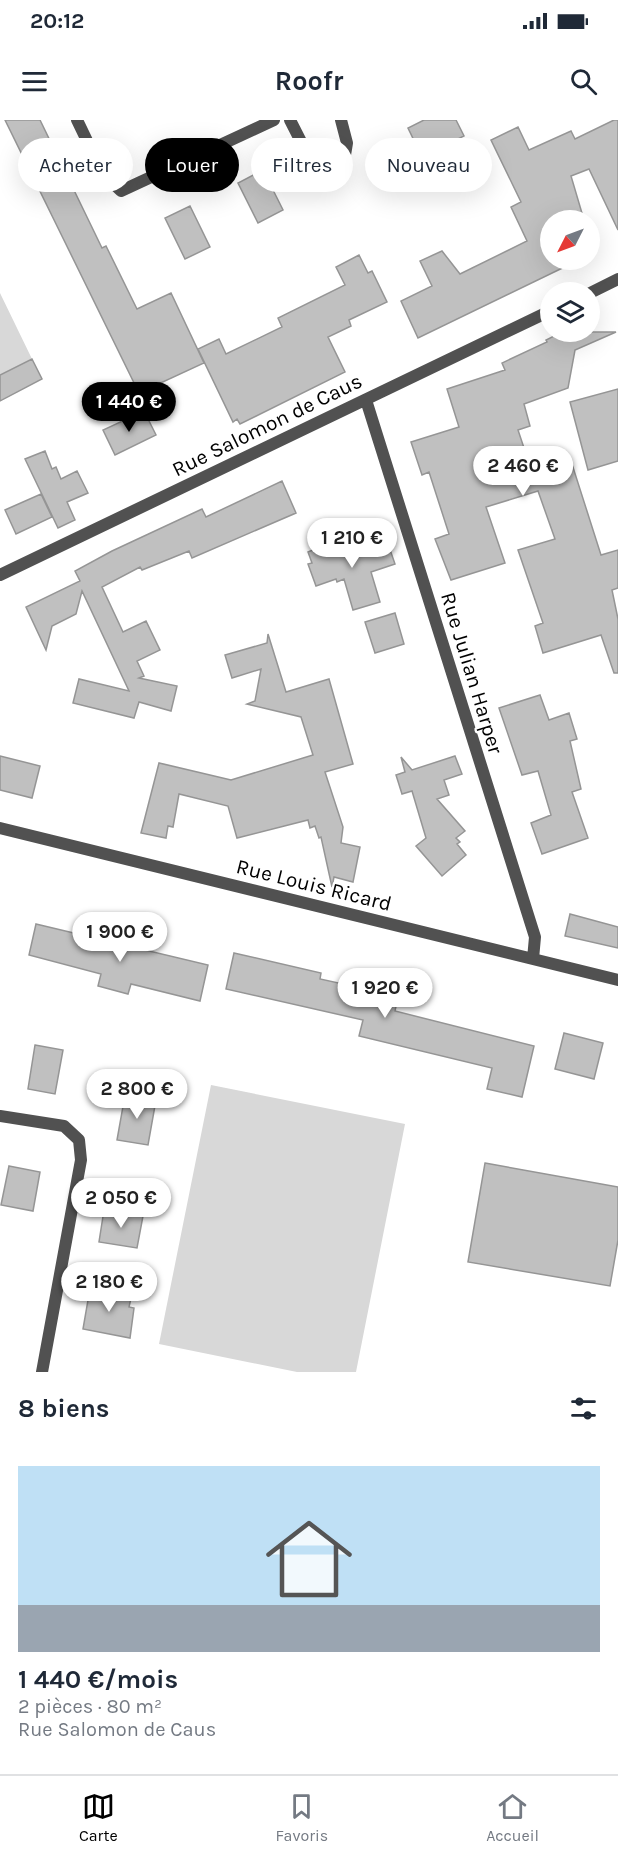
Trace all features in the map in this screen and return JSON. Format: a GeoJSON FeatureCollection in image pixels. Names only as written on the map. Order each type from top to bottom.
{"type":"FeatureCollection","features":[{"type":"Feature","properties":{"kind":"street"},"geometry":{"type":"LineString","coordinates":[[77,120],[103,174],[121,191],[274,120]]}},
{"type":"Feature","properties":{"kind":"street"},"geometry":{"type":"LineString","coordinates":[[291,120],[319,177],[343,167],[347,143],[341,120]]}},
{"type":"Feature","properties":{"kind":"street"},"geometry":{"type":"LineString","coordinates":[[600,288],[618,279]]}},
{"type":"Feature","properties":{"kind":"street","name":"Rue Salomon de Caus"},"geometry":{"type":"LineString","coordinates":[[0,574],[540,316]]}},
{"type":"Feature","properties":{"kind":"street","name":"Rue Julian Harper"},"geometry":{"type":"LineString","coordinates":[[366,400],[534,937],[533,959]]}},
{"type":"Feature","properties":{"kind":"street","name":"Rue Louis Ricard"},"geometry":{"type":"LineString","coordinates":[[0,828],[618,980]]}},
{"type":"Feature","properties":{"kind":"street"},"geometry":{"type":"LineString","coordinates":[[0,1116],[64,1126],[79,1140],[81,1160],[42,1372]]}},
{"type":"Feature","properties":{"kind":"shaded area"},"geometry":{"type":"Polygon","coordinates":[[[0,293],[32,359],[0,375],[0,293]]]}},
{"type":"Feature","properties":{"kind":"shaded area"},"geometry":{"type":"Polygon","coordinates":[[[211,1085],[405,1124],[356,1372],[297,1372],[159,1344],[211,1085]]]}},
{"type":"Feature","properties":{"kind":"building"},"geometry":{"type":"Polygon","coordinates":[[[5,120],[40,120],[49,138],[18,138],[18,146],[5,120]]]}},
{"type":"Feature","properties":{"kind":"building"},"geometry":{"type":"Polygon","coordinates":[[[424,120],[456,120],[464,136],[460,138],[413,138],[408,128],[424,120]]]}},
{"type":"Feature","properties":{"kind":"building"},"geometry":{"type":"Polygon","coordinates":[[[618,120],[618,230],[589,169],[571,176],[581,210],[540,210],[540,270],[558,270],[418,338],[401,301],[432,286],[420,261],[442,251],[460,274],[527,241],[511,207],[521,202],[492,140],[518,127],[529,150],[571,131],[575,139],[618,120]]]}},
{"type":"Feature","properties":{"kind":"building"},"geometry":{"type":"Polygon","coordinates":[[[251,176],[251,192],[274,192],[283,210],[258,223],[239,182],[251,176]]]}},
{"type":"Feature","properties":{"kind":"building"},"geometry":{"type":"Polygon","coordinates":[[[40,192],[75,192],[102,248],[106,246],[137,309],[171,293],[204,363],[139,393],[40,192]]]}},
{"type":"Feature","properties":{"kind":"building"},"geometry":{"type":"Polygon","coordinates":[[[190,206],[210,247],[185,259],[165,218],[190,206]]]}},
{"type":"Feature","properties":{"kind":"building"},"geometry":{"type":"Polygon","coordinates":[[[359,255],[368,273],[372,271],[387,302],[349,320],[351,326],[328,337],[345,372],[240,424],[237,419],[233,422],[198,349],[219,339],[226,354],[282,327],[278,318],[345,285],[336,267],[359,255]]]}},
{"type":"Feature","properties":{"kind":"building"},"geometry":{"type":"Polygon","coordinates":[[[600,332],[616,332],[600,339],[600,332]]]}},
{"type":"Feature","properties":{"kind":"building"},"geometry":{"type":"Polygon","coordinates":[[[547,342],[593,342],[575,350],[568,388],[524,404],[530,426],[518,430],[533,475],[571,461],[601,555],[618,550],[618,588],[612,590],[618,619],[618,673],[614,673],[601,635],[543,653],[535,626],[543,623],[518,550],[555,539],[538,491],[486,507],[505,563],[451,580],[435,539],[449,534],[429,472],[422,475],[411,442],[459,427],[447,389],[505,370],[502,363],[547,342]]]}},
{"type":"Feature","properties":{"kind":"building"},"geometry":{"type":"Polygon","coordinates":[[[32,359],[42,379],[0,401],[0,375],[32,359]]]}},
{"type":"Feature","properties":{"kind":"building"},"geometry":{"type":"Polygon","coordinates":[[[618,389],[618,461],[588,470],[570,402],[618,389]]]}},
{"type":"Feature","properties":{"kind":"building"},"geometry":{"type":"Polygon","coordinates":[[[144,411],[156,435],[115,455],[103,430],[144,411]]]}},
{"type":"Feature","properties":{"kind":"building"},"geometry":{"type":"Polygon","coordinates":[[[45,451],[52,469],[56,467],[61,479],[77,471],[88,493],[67,502],[75,520],[58,528],[25,459],[45,451]]]}},
{"type":"Feature","properties":{"kind":"building"},"geometry":{"type":"Polygon","coordinates":[[[282,481],[296,513],[192,558],[189,551],[142,570],[140,567],[102,587],[123,632],[146,621],[160,650],[137,661],[144,676],[139,678],[177,686],[171,711],[139,702],[134,718],[73,703],[79,679],[129,691],[82,591],[76,614],[52,626],[46,650],[26,607],[80,581],[75,571],[112,551],[202,509],[206,517],[282,481]]]}},
{"type":"Feature","properties":{"kind":"building"},"geometry":{"type":"Polygon","coordinates":[[[41,494],[52,517],[16,534],[5,510],[41,494]]]}},
{"type":"Feature","properties":{"kind":"building"},"geometry":{"type":"Polygon","coordinates":[[[386,538],[395,564],[371,572],[380,602],[353,610],[344,579],[337,582],[336,579],[316,586],[308,564],[312,563],[308,552],[335,541],[340,554],[386,538]]]}},
{"type":"Feature","properties":{"kind":"building"},"geometry":{"type":"Polygon","coordinates":[[[395,613],[404,644],[375,653],[365,622],[395,613]]]}},
{"type":"Feature","properties":{"kind":"building"},"geometry":{"type":"Polygon","coordinates":[[[268,634],[286,692],[329,679],[353,764],[325,772],[343,827],[341,843],[360,847],[353,882],[334,877],[332,887],[321,837],[319,838],[315,826],[310,828],[308,820],[237,838],[228,806],[179,794],[173,827],[168,826],[166,838],[141,833],[159,763],[231,780],[313,755],[301,717],[247,704],[255,701],[261,669],[232,678],[225,655],[267,643],[268,634]]]}},
{"type":"Feature","properties":{"kind":"building"},"geometry":{"type":"Polygon","coordinates":[[[540,695],[549,720],[569,713],[577,739],[570,741],[581,789],[572,792],[588,838],[542,854],[531,823],[551,815],[538,771],[522,775],[499,708],[540,695]]]}},
{"type":"Feature","properties":{"kind":"building"},"geometry":{"type":"Polygon","coordinates":[[[0,756],[40,766],[32,798],[0,790],[0,756]]]}},
{"type":"Feature","properties":{"kind":"building"},"geometry":{"type":"Polygon","coordinates":[[[455,756],[462,774],[444,780],[449,795],[437,799],[465,831],[456,838],[460,842],[457,844],[466,855],[442,876],[416,846],[426,838],[412,791],[402,794],[396,775],[405,772],[401,757],[412,770],[455,756]]]}},
{"type":"Feature","properties":{"kind":"building"},"geometry":{"type":"Polygon","coordinates":[[[570,914],[618,927],[618,948],[565,936],[570,914]]]}},
{"type":"Feature","properties":{"kind":"building"},"geometry":{"type":"Polygon","coordinates":[[[36,924],[208,965],[200,1001],[131,984],[128,994],[98,986],[101,974],[29,955],[36,924]]]}},
{"type":"Feature","properties":{"kind":"building"},"geometry":{"type":"Polygon","coordinates":[[[234,953],[321,973],[320,979],[370,990],[372,985],[399,992],[395,1011],[534,1046],[522,1097],[487,1089],[492,1068],[359,1036],[363,1020],[226,989],[234,953]]]}},
{"type":"Feature","properties":{"kind":"building"},"geometry":{"type":"Polygon","coordinates":[[[564,1033],[603,1043],[594,1079],[555,1069],[564,1033]]]}},
{"type":"Feature","properties":{"kind":"building"},"geometry":{"type":"Polygon","coordinates":[[[35,1045],[63,1050],[55,1094],[28,1089],[35,1045]]]}},
{"type":"Feature","properties":{"kind":"building"},"geometry":{"type":"Polygon","coordinates":[[[125,1095],[156,1100],[148,1145],[117,1140],[125,1095]]]}},
{"type":"Feature","properties":{"kind":"building"},"geometry":{"type":"Polygon","coordinates":[[[485,1163],[618,1187],[618,1240],[610,1286],[468,1262],[485,1163]]]}},
{"type":"Feature","properties":{"kind":"building"},"geometry":{"type":"Polygon","coordinates":[[[9,1166],[40,1172],[33,1211],[1,1205],[9,1166]]]}},
{"type":"Feature","properties":{"kind":"building"},"geometry":{"type":"Polygon","coordinates":[[[104,1210],[143,1216],[137,1248],[99,1242],[104,1210]]]}},
{"type":"Feature","properties":{"kind":"building"},"geometry":{"type":"Polygon","coordinates":[[[93,1287],[132,1294],[129,1307],[134,1308],[130,1338],[83,1329],[88,1300],[91,1300],[93,1287]]]}}]}
